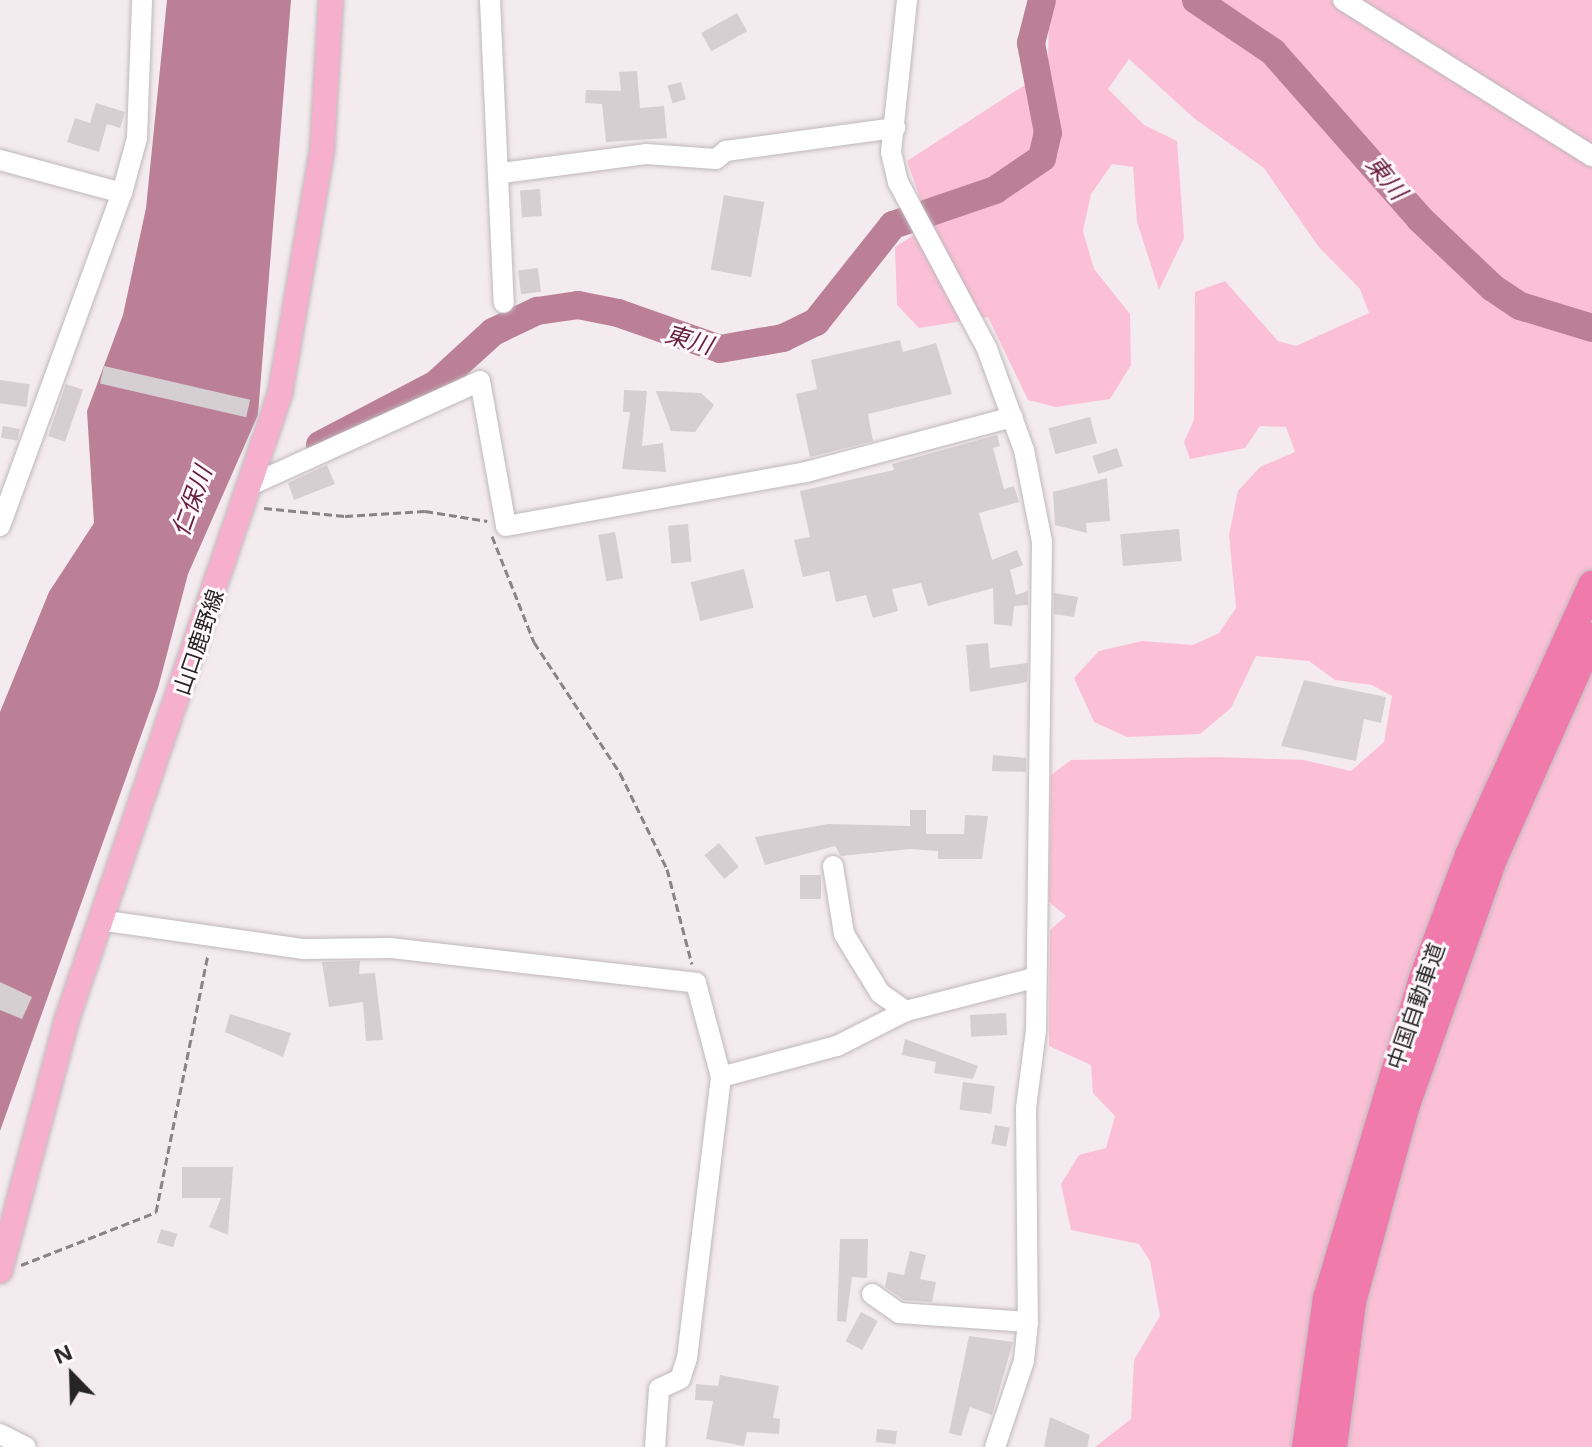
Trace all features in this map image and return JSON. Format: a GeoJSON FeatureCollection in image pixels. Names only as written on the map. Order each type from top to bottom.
{"type":"FeatureCollection","features":[{"type":"Feature","properties":{"kind":"highway","name":"中国自動車道"},"geometry":{"type":"LineString","coordinates":[[1306,1447],[1327,1298],[1419,992],[1469,855],[1592,585]]}},
{"type":"Feature","properties":{"kind":"highway","name":"中国自動車道"},"geometry":{"type":"LineString","coordinates":[[1333,1447],[1352,1302],[1420,1061],[1494,857],[1592,637]]}},
{"type":"Feature","properties":{"kind":"main road","name":"山口鹿野線"},"geometry":{"type":"LineString","coordinates":[[6,1269],[99,920],[253,482],[305,269],[322,150],[331,0]]}},
{"type":"Feature","properties":{"kind":"street"},"geometry":{"type":"LineString","coordinates":[[0,526],[122,193],[137,138],[142,0]]}},
{"type":"Feature","properties":{"kind":"street"},"geometry":{"type":"LineString","coordinates":[[490,0],[502,173],[504,303]]}},
{"type":"Feature","properties":{"kind":"street"},"geometry":{"type":"LineString","coordinates":[[907,0],[891,152],[898,182],[987,349],[1013,417],[1042,542],[1034,978],[1026,1108],[1028,1322],[1024,1361],[995,1447]]}},
{"type":"Feature","properties":{"kind":"street"},"geometry":{"type":"LineString","coordinates":[[1343,0],[1592,156]]}},
{"type":"Feature","properties":{"kind":"street"},"geometry":{"type":"LineString","coordinates":[[502,173],[646,154],[716,159],[726,151],[895,128]]}},
{"type":"Feature","properties":{"kind":"street"},"geometry":{"type":"LineString","coordinates":[[0,160],[122,193]]}},
{"type":"Feature","properties":{"kind":"street"},"geometry":{"type":"LineString","coordinates":[[253,482],[480,381],[506,526],[806,472],[1013,417]]}},
{"type":"Feature","properties":{"kind":"street"},"geometry":{"type":"LineString","coordinates":[[833,866],[844,934],[880,993],[906,1011]]}},
{"type":"Feature","properties":{"kind":"street"},"geometry":{"type":"LineString","coordinates":[[99,920],[212,935],[696,983],[721,1077],[687,1358],[680,1379],[659,1389],[655,1447]]}},
{"type":"Feature","properties":{"kind":"street"},"geometry":{"type":"LineString","coordinates":[[721,1077],[837,1046],[906,1011],[1034,978]]}},
{"type":"Feature","properties":{"kind":"street"},"geometry":{"type":"LineString","coordinates":[[872,1294],[899,1313],[1028,1322]]}},
{"type":"Feature","properties":{"kind":"street"},"geometry":{"type":"LineString","coordinates":[[0,1434],[26,1447]]}},
{"type":"Feature","properties":{"kind":"path"},"geometry":{"type":"LineString","coordinates":[[253,482],[345,516],[425,511],[492,522],[493,550],[534,642],[620,773],[667,869],[696,983]]}},
{"type":"Feature","properties":{"kind":"path"},"geometry":{"type":"LineString","coordinates":[[6,1269],[156,1212],[212,935]]}},
{"type":"Feature","properties":{"kind":"shaded area"},"geometry":{"type":"Polygon","coordinates":[[[1049,0],[1592,0],[1592,1447],[1095,1447],[1131,1419],[1134,1360],[1160,1316],[1150,1261],[1139,1244],[1071,1230],[1061,1184],[1079,1155],[1106,1148],[1115,1116],[1093,1093],[1091,1065],[1049,1046],[1050,930],[1066,916],[1049,902],[1051,775],[1071,760],[1217,757],[1304,760],[1351,771],[1384,742],[1392,696],[1372,685],[1335,680],[1309,661],[1256,656],[1231,708],[1200,734],[1127,737],[1094,722],[1074,678],[1099,651],[1142,641],[1193,645],[1219,633],[1236,608],[1229,535],[1238,491],[1260,467],[1295,452],[1286,427],[1260,426],[1245,448],[1190,459],[1184,442],[1194,420],[1195,292],[1225,281],[1278,341],[1296,346],[1369,313],[1360,289],[1318,246],[1264,168],[1195,119],[1129,59],[1108,89],[1144,125],[1177,141],[1184,238],[1159,290],[1137,222],[1133,167],[1112,164],[1091,194],[1083,231],[1094,269],[1130,314],[1131,365],[1110,399],[1056,407],[1028,400],[988,317],[919,328],[897,305],[895,247],[930,225],[907,161],[1048,70],[1049,0]]]}},
{"type":"Feature","properties":{"kind":"water","name":"仁保川"},"geometry":{"type":"Polygon","coordinates":[[[167,0],[291,0],[258,415],[188,574],[158,688],[0,1131],[0,712],[49,592],[94,523],[87,411],[123,315],[146,208],[167,0]]]}},
{"type":"Feature","properties":{"kind":"building"},"geometry":{"type":"Polygon","coordinates":[[[737,13],[747,31],[711,51],[701,33],[737,13]]]}},
{"type":"Feature","properties":{"kind":"building"},"geometry":{"type":"Polygon","coordinates":[[[637,71],[640,108],[664,106],[667,138],[606,142],[602,104],[585,103],[586,90],[621,91],[619,72],[637,71]]]}},
{"type":"Feature","properties":{"kind":"building"},"geometry":{"type":"Polygon","coordinates":[[[681,82],[686,99],[673,103],[668,86],[681,82]]]}},
{"type":"Feature","properties":{"kind":"building"},"geometry":{"type":"Polygon","coordinates":[[[96,103],[125,112],[120,128],[107,124],[99,152],[67,142],[75,118],[90,123],[96,103]]]}},
{"type":"Feature","properties":{"kind":"building"},"geometry":{"type":"Polygon","coordinates":[[[540,189],[542,216],[522,217],[520,190],[540,189]]]}},
{"type":"Feature","properties":{"kind":"building"},"geometry":{"type":"Polygon","coordinates":[[[724,195],[764,202],[751,277],[711,270],[724,195]]]}},
{"type":"Feature","properties":{"kind":"building"},"geometry":{"type":"Polygon","coordinates":[[[538,268],[541,292],[521,294],[518,270],[538,268]]]}},
{"type":"Feature","properties":{"kind":"building"},"geometry":{"type":"Polygon","coordinates":[[[900,340],[903,352],[936,343],[952,394],[868,414],[873,441],[810,457],[796,394],[817,389],[811,360],[900,340]]]}},
{"type":"Feature","properties":{"kind":"building"},"geometry":{"type":"Polygon","coordinates":[[[104,366],[250,400],[246,417],[100,384],[104,366]]]}},
{"type":"Feature","properties":{"kind":"building"},"geometry":{"type":"Polygon","coordinates":[[[0,380],[30,384],[27,407],[0,403],[0,380]]]}},
{"type":"Feature","properties":{"kind":"building"},"geometry":{"type":"Polygon","coordinates":[[[66,384],[83,390],[65,442],[48,436],[66,384]]]}},
{"type":"Feature","properties":{"kind":"building"},"geometry":{"type":"Polygon","coordinates":[[[624,390],[647,391],[642,446],[663,443],[666,472],[622,469],[630,412],[623,412],[624,390]]]}},
{"type":"Feature","properties":{"kind":"building"},"geometry":{"type":"Polygon","coordinates":[[[656,391],[701,393],[714,405],[695,432],[671,431],[656,391]]]}},
{"type":"Feature","properties":{"kind":"building"},"geometry":{"type":"Polygon","coordinates":[[[1090,417],[1097,443],[1055,454],[1048,428],[1090,417]]]}},
{"type":"Feature","properties":{"kind":"building"},"geometry":{"type":"Polygon","coordinates":[[[3,426],[20,429],[18,441],[1,438],[3,426]]]}},
{"type":"Feature","properties":{"kind":"building"},"geometry":{"type":"Polygon","coordinates":[[[997,435],[1000,446],[993,448],[1004,489],[1014,486],[1019,502],[979,513],[992,560],[1017,550],[1023,565],[1010,570],[1016,595],[1028,591],[1028,605],[1014,606],[1012,626],[994,624],[993,588],[928,606],[921,583],[892,589],[898,611],[873,618],[866,595],[836,602],[829,571],[803,577],[794,540],[810,537],[800,491],[894,470],[892,464],[997,435]]]}},
{"type":"Feature","properties":{"kind":"building"},"geometry":{"type":"Polygon","coordinates":[[[1117,448],[1123,466],[1098,474],[1092,456],[1117,448]]]}},
{"type":"Feature","properties":{"kind":"building"},"geometry":{"type":"Polygon","coordinates":[[[327,465],[335,484],[294,500],[288,483],[327,465]]]}},
{"type":"Feature","properties":{"kind":"building"},"geometry":{"type":"Polygon","coordinates":[[[1107,478],[1110,521],[1086,523],[1087,533],[1055,525],[1053,492],[1107,478]]]}},
{"type":"Feature","properties":{"kind":"building"},"geometry":{"type":"Polygon","coordinates":[[[688,524],[691,562],[671,564],[668,526],[688,524]]]}},
{"type":"Feature","properties":{"kind":"building"},"geometry":{"type":"Polygon","coordinates":[[[1179,529],[1182,561],[1123,566],[1120,534],[1179,529]]]}},
{"type":"Feature","properties":{"kind":"building"},"geometry":{"type":"Polygon","coordinates":[[[615,532],[623,578],[606,581],[598,535],[615,532]]]}},
{"type":"Feature","properties":{"kind":"building"},"geometry":{"type":"Polygon","coordinates":[[[744,569],[754,608],[700,621],[691,582],[744,569]]]}},
{"type":"Feature","properties":{"kind":"building"},"geometry":{"type":"Polygon","coordinates":[[[1054,593],[1078,597],[1074,617],[1054,614],[1054,593]]]}},
{"type":"Feature","properties":{"kind":"building"},"geometry":{"type":"Polygon","coordinates":[[[988,643],[990,668],[1028,663],[1027,682],[970,692],[966,645],[988,643]]]}},
{"type":"Feature","properties":{"kind":"building"},"geometry":{"type":"Polygon","coordinates":[[[1304,680],[1386,697],[1381,723],[1364,719],[1356,761],[1281,746],[1304,680]]]}},
{"type":"Feature","properties":{"kind":"building"},"geometry":{"type":"Polygon","coordinates":[[[993,755],[1026,758],[1026,772],[992,771],[993,755]]]}},
{"type":"Feature","properties":{"kind":"building"},"geometry":{"type":"Polygon","coordinates":[[[910,810],[926,810],[926,834],[964,834],[965,815],[988,816],[982,859],[938,859],[938,851],[910,849],[841,856],[835,846],[765,865],[755,837],[828,824],[910,826],[910,810]]]}},
{"type":"Feature","properties":{"kind":"building"},"geometry":{"type":"Polygon","coordinates":[[[719,843],[739,867],[724,879],[704,855],[719,843]]]}},
{"type":"Feature","properties":{"kind":"building"},"geometry":{"type":"Polygon","coordinates":[[[800,875],[821,875],[821,899],[800,899],[800,875]]]}},
{"type":"Feature","properties":{"kind":"building"},"geometry":{"type":"Polygon","coordinates":[[[360,961],[359,974],[375,973],[383,1040],[366,1041],[363,1002],[329,1007],[322,962],[360,961]]]}},
{"type":"Feature","properties":{"kind":"building"},"geometry":{"type":"Polygon","coordinates":[[[0,982],[32,997],[22,1019],[0,1010],[0,982]]]}},
{"type":"Feature","properties":{"kind":"building"},"geometry":{"type":"Polygon","coordinates":[[[1006,1013],[1007,1035],[971,1037],[970,1015],[1006,1013]]]}},
{"type":"Feature","properties":{"kind":"building"},"geometry":{"type":"Polygon","coordinates":[[[230,1014],[291,1033],[283,1057],[225,1032],[230,1014]]]}},
{"type":"Feature","properties":{"kind":"building"},"geometry":{"type":"Polygon","coordinates":[[[905,1039],[978,1066],[973,1079],[934,1073],[936,1062],[902,1055],[905,1039]]]}},
{"type":"Feature","properties":{"kind":"building"},"geometry":{"type":"Polygon","coordinates":[[[963,1082],[995,1086],[991,1114],[960,1110],[963,1082]]]}},
{"type":"Feature","properties":{"kind":"building"},"geometry":{"type":"Polygon","coordinates":[[[995,1125],[1010,1128],[1006,1147],[991,1144],[995,1125]]]}},
{"type":"Feature","properties":{"kind":"building"},"geometry":{"type":"Polygon","coordinates":[[[182,1167],[233,1167],[228,1235],[209,1227],[221,1198],[182,1198],[182,1167]]]}},
{"type":"Feature","properties":{"kind":"building"},"geometry":{"type":"Polygon","coordinates":[[[161,1229],[177,1234],[173,1247],[157,1242],[161,1229]]]}},
{"type":"Feature","properties":{"kind":"building"},"geometry":{"type":"Polygon","coordinates":[[[840,1239],[868,1239],[867,1278],[852,1277],[846,1322],[837,1321],[840,1239]]]}},
{"type":"Feature","properties":{"kind":"building"},"geometry":{"type":"Polygon","coordinates":[[[910,1251],[926,1255],[920,1279],[936,1282],[932,1302],[904,1300],[885,1287],[888,1272],[904,1275],[910,1251]]]}},
{"type":"Feature","properties":{"kind":"building"},"geometry":{"type":"Polygon","coordinates":[[[861,1312],[878,1321],[862,1350],[846,1341],[861,1312]]]}},
{"type":"Feature","properties":{"kind":"building"},"geometry":{"type":"Polygon","coordinates":[[[969,1336],[1013,1342],[992,1415],[970,1407],[961,1436],[949,1433],[969,1336]]]}},
{"type":"Feature","properties":{"kind":"building"},"geometry":{"type":"Polygon","coordinates":[[[720,1375],[779,1386],[773,1418],[780,1419],[779,1434],[747,1432],[744,1446],[706,1439],[713,1401],[695,1400],[696,1384],[718,1386],[720,1375]]]}},
{"type":"Feature","properties":{"kind":"building"},"geometry":{"type":"Polygon","coordinates":[[[1050,1417],[1090,1435],[1087,1447],[1044,1447],[1050,1417]]]}},
{"type":"Feature","properties":{"kind":"building"},"geometry":{"type":"Polygon","coordinates":[[[877,1429],[897,1431],[896,1444],[876,1442],[877,1429]]]}},
{"type":"Feature","properties":{"kind":"waterway","name":"東川"},"geometry":{"type":"LineString","coordinates":[[320,445],[436,384],[493,332],[537,311],[578,305],[618,313],[720,349],[783,338],[816,322],[893,225],[995,190],[1042,158],[1048,133],[1031,43],[1042,0]]}},
{"type":"Feature","properties":{"kind":"waterway","name":"東川"},"geometry":{"type":"LineString","coordinates":[[1196,0],[1273,52],[1420,219],[1493,288],[1520,306],[1592,328]]}}]}
